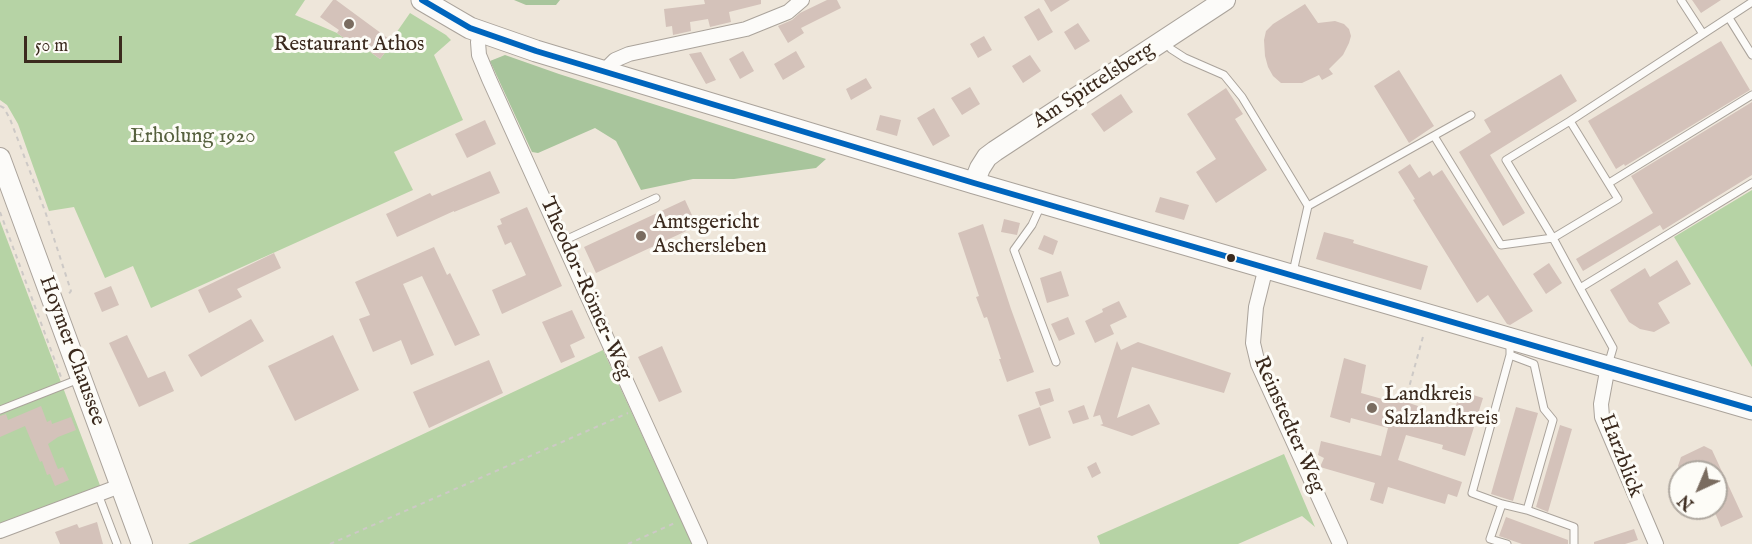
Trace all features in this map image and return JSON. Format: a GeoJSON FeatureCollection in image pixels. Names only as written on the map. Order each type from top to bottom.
{"type":"FeatureCollection","features":[{"type":"Feature","properties":{"kind":"main road"},"geometry":{"type":"LineString","coordinates":[[422,0],[480,32],[606,73],[1429,315],[1510,347],[1608,366],[1752,409]]}},
{"type":"Feature","properties":{"kind":"main road","name":"Am Spittelsberg"},"geometry":{"type":"LineString","coordinates":[[974,183],[980,168],[994,152],[1225,0]]}},
{"type":"Feature","properties":{"kind":"main road","name":"Hoymer Chaussee"},"geometry":{"type":"LineString","coordinates":[[0,158],[53,301],[73,381],[120,486],[142,544]]}},
{"type":"Feature","properties":{"kind":"street"},"geometry":{"type":"LineString","coordinates":[[606,73],[615,60],[629,54],[746,29],[788,12],[802,0]]}},
{"type":"Feature","properties":{"kind":"street","name":"Theodor-Römer-Weg"},"geometry":{"type":"LineString","coordinates":[[480,32],[479,55],[700,544]]}},
{"type":"Feature","properties":{"kind":"street","name":"Reinstedter Weg"},"geometry":{"type":"LineString","coordinates":[[1266,267],[1256,307],[1253,343],[1258,364],[1340,544]]}},
{"type":"Feature","properties":{"kind":"street","name":"Harzblick"},"geometry":{"type":"LineString","coordinates":[[1608,366],[1601,404],[1602,417],[1656,544]]}},
{"type":"Feature","properties":{"kind":"street"},"geometry":{"type":"LineString","coordinates":[[0,531],[120,486]]}},
{"type":"Feature","properties":{"kind":"lane"},"geometry":{"type":"LineString","coordinates":[[1681,0],[1703,34]]}},
{"type":"Feature","properties":{"kind":"lane"},"geometry":{"type":"LineString","coordinates":[[1608,366],[1612,348],[1554,238],[1506,160],[1752,2]]}},
{"type":"Feature","properties":{"kind":"lane"},"geometry":{"type":"LineString","coordinates":[[1729,18],[1752,55]]}},
{"type":"Feature","properties":{"kind":"lane"},"geometry":{"type":"LineString","coordinates":[[1164,40],[1171,49],[1185,58],[1224,75],[1242,97],[1308,206],[1292,275]]}},
{"type":"Feature","properties":{"kind":"lane"},"geometry":{"type":"LineString","coordinates":[[1609,183],[1752,95]]}},
{"type":"Feature","properties":{"kind":"lane"},"geometry":{"type":"LineString","coordinates":[[1308,206],[1471,115]]}},
{"type":"Feature","properties":{"kind":"lane"},"geometry":{"type":"LineString","coordinates":[[1434,136],[1501,245],[1554,238],[1618,199],[1570,121]]}},
{"type":"Feature","properties":{"kind":"lane"},"geometry":{"type":"LineString","coordinates":[[1580,288],[1752,183]]}},
{"type":"Feature","properties":{"kind":"lane"},"geometry":{"type":"LineString","coordinates":[[563,241],[656,198]]}},
{"type":"Feature","properties":{"kind":"lane"},"geometry":{"type":"LineString","coordinates":[[1042,202],[1032,225],[1014,250],[1056,362]]}},
{"type":"Feature","properties":{"kind":"lane"},"geometry":{"type":"LineString","coordinates":[[1527,510],[1553,420],[1544,409],[1534,364],[1510,347],[1472,492],[1574,527],[1574,544]]}},
{"type":"Feature","properties":{"kind":"lane"},"geometry":{"type":"LineString","coordinates":[[0,410],[73,381]]}},
{"type":"Feature","properties":{"kind":"lane"},"geometry":{"type":"LineString","coordinates":[[98,495],[117,544]]}},
{"type":"Feature","properties":{"kind":"lane"},"geometry":{"type":"LineString","coordinates":[[1502,504],[1490,539],[1507,544]]}},
{"type":"Feature","properties":{"kind":"path"},"geometry":{"type":"LineString","coordinates":[[0,106],[4,108],[10,119],[45,211],[71,291],[67,296],[53,301]]}},
{"type":"Feature","properties":{"kind":"path"},"geometry":{"type":"LineString","coordinates":[[0,212],[73,381]]}},
{"type":"Feature","properties":{"kind":"path"},"geometry":{"type":"LineString","coordinates":[[1405,402],[1429,315]]}},
{"type":"Feature","properties":{"kind":"path"},"geometry":{"type":"LineString","coordinates":[[330,544],[639,409]]}},
{"type":"Feature","properties":{"kind":"path"},"geometry":{"type":"LineString","coordinates":[[628,544],[688,517]]}},
{"type":"Feature","properties":{"kind":"green space","name":"Erholung 1920"},"geometry":{"type":"Polygon","coordinates":[[[0,0],[305,0],[295,15],[337,33],[348,41],[351,38],[380,59],[410,13],[451,40],[434,55],[463,120],[394,152],[413,190],[151,308],[133,266],[105,278],[74,207],[49,211],[18,124],[7,105],[0,100],[0,0]]]}},
{"type":"Feature","properties":{"kind":"green space"},"geometry":{"type":"Polygon","coordinates":[[[514,0],[560,0],[556,5],[526,5],[514,0]]]}},
{"type":"Feature","properties":{"kind":"green space"},"geometry":{"type":"Polygon","coordinates":[[[505,55],[826,159],[816,168],[734,179],[693,179],[641,190],[616,141],[595,128],[538,153],[532,152],[490,61],[505,55]]]}},
{"type":"Feature","properties":{"kind":"green space"},"geometry":{"type":"Polygon","coordinates":[[[1752,190],[1752,367],[1674,237],[1752,190]]]}},
{"type":"Feature","properties":{"kind":"green space"},"geometry":{"type":"Polygon","coordinates":[[[0,221],[101,488],[0,525],[0,221]]]}},
{"type":"Feature","properties":{"kind":"green space"},"geometry":{"type":"Polygon","coordinates":[[[603,350],[692,544],[188,544],[603,350]]]}},
{"type":"Feature","properties":{"kind":"green space"},"geometry":{"type":"Polygon","coordinates":[[[1284,454],[1315,527],[1302,516],[1238,544],[1100,544],[1097,536],[1284,454]]]}},
{"type":"Feature","properties":{"kind":"building","name":"Restaurant Athos"},"geometry":{"type":"Polygon","coordinates":[[[333,0],[393,42],[380,59],[351,38],[348,41],[337,33],[339,30],[320,17],[333,0]]]}},
{"type":"Feature","properties":{"kind":"building"},"geometry":{"type":"Polygon","coordinates":[[[704,0],[761,0],[761,4],[729,12],[731,22],[710,27],[708,19],[690,22],[691,31],[673,35],[672,26],[666,27],[664,9],[705,4],[704,0]]]}},
{"type":"Feature","properties":{"kind":"building"},"geometry":{"type":"Polygon","coordinates":[[[827,0],[837,0],[841,8],[801,28],[804,33],[788,43],[778,26],[827,0]]]}},
{"type":"Feature","properties":{"kind":"building"},"geometry":{"type":"Polygon","coordinates":[[[1044,0],[1070,0],[1051,12],[1044,0]]]}},
{"type":"Feature","properties":{"kind":"building"},"geometry":{"type":"Polygon","coordinates":[[[1692,0],[1721,0],[1701,13],[1692,0]]]}},
{"type":"Feature","properties":{"kind":"building"},"geometry":{"type":"Polygon","coordinates":[[[1305,4],[1318,23],[1335,21],[1344,24],[1351,36],[1349,43],[1343,55],[1329,69],[1333,74],[1322,80],[1319,75],[1302,83],[1281,83],[1268,67],[1264,40],[1266,31],[1305,4]]]}},
{"type":"Feature","properties":{"kind":"building"},"geometry":{"type":"Polygon","coordinates":[[[1039,8],[1053,32],[1038,41],[1024,17],[1039,8]]]}},
{"type":"Feature","properties":{"kind":"building"},"geometry":{"type":"Polygon","coordinates":[[[1078,23],[1090,41],[1075,50],[1064,32],[1078,23]]]}},
{"type":"Feature","properties":{"kind":"building"},"geometry":{"type":"Polygon","coordinates":[[[984,36],[992,50],[978,58],[970,44],[984,36]]]}},
{"type":"Feature","properties":{"kind":"building"},"geometry":{"type":"Polygon","coordinates":[[[1721,41],[1750,90],[1625,166],[1624,164],[1616,169],[1588,121],[1721,41]]]}},
{"type":"Feature","properties":{"kind":"building"},"geometry":{"type":"Polygon","coordinates":[[[743,51],[754,71],[740,79],[729,59],[743,51]]]}},
{"type":"Feature","properties":{"kind":"building"},"geometry":{"type":"Polygon","coordinates":[[[796,51],[805,67],[783,80],[774,64],[796,51]]]}},
{"type":"Feature","properties":{"kind":"building"},"geometry":{"type":"Polygon","coordinates":[[[701,52],[716,80],[706,84],[689,54],[701,52]]]}},
{"type":"Feature","properties":{"kind":"building"},"geometry":{"type":"Polygon","coordinates":[[[1030,55],[1041,71],[1023,83],[1012,66],[1030,55]]]}},
{"type":"Feature","properties":{"kind":"building"},"geometry":{"type":"Polygon","coordinates":[[[1399,70],[1434,126],[1409,143],[1374,86],[1399,70]]]}},
{"type":"Feature","properties":{"kind":"building"},"geometry":{"type":"Polygon","coordinates":[[[1561,74],[1577,101],[1490,155],[1525,213],[1503,226],[1459,152],[1491,132],[1484,120],[1561,74]]]}},
{"type":"Feature","properties":{"kind":"building"},"geometry":{"type":"Polygon","coordinates":[[[866,78],[872,88],[851,100],[846,89],[866,78]]]}},
{"type":"Feature","properties":{"kind":"building"},"geometry":{"type":"Polygon","coordinates":[[[970,87],[980,104],[962,115],[951,98],[970,87]]]}},
{"type":"Feature","properties":{"kind":"building"},"geometry":{"type":"Polygon","coordinates":[[[1226,88],[1243,114],[1235,119],[1267,170],[1216,203],[1196,172],[1216,159],[1187,114],[1226,88]]]}},
{"type":"Feature","properties":{"kind":"building"},"geometry":{"type":"Polygon","coordinates":[[[1121,94],[1133,112],[1104,132],[1091,114],[1121,94]]]}},
{"type":"Feature","properties":{"kind":"building"},"geometry":{"type":"Polygon","coordinates":[[[1752,102],[1752,175],[1663,230],[1660,225],[1583,271],[1576,259],[1653,213],[1631,176],[1752,102]]]}},
{"type":"Feature","properties":{"kind":"building"},"geometry":{"type":"Polygon","coordinates":[[[934,108],[950,136],[933,146],[917,118],[934,108]]]}},
{"type":"Feature","properties":{"kind":"building"},"geometry":{"type":"Polygon","coordinates":[[[880,115],[901,120],[897,136],[876,130],[880,115]]]}},
{"type":"Feature","properties":{"kind":"building"},"geometry":{"type":"Polygon","coordinates":[[[485,120],[496,144],[467,158],[455,134],[485,120]]]}},
{"type":"Feature","properties":{"kind":"building"},"geometry":{"type":"Polygon","coordinates":[[[1410,164],[1419,178],[1430,171],[1433,176],[1442,170],[1533,311],[1510,325],[1507,324],[1488,295],[1477,303],[1398,172],[1410,164]]]}},
{"type":"Feature","properties":{"kind":"building"},"geometry":{"type":"Polygon","coordinates":[[[490,171],[500,193],[397,237],[386,214],[430,193],[432,196],[490,171]]]}},
{"type":"Feature","properties":{"kind":"building"},"geometry":{"type":"Polygon","coordinates":[[[1160,197],[1189,205],[1184,220],[1155,212],[1160,197]]]}},
{"type":"Feature","properties":{"kind":"building","name":"Amtsgericht Aschersleben"},"geometry":{"type":"Polygon","coordinates":[[[685,200],[697,226],[596,273],[584,247],[685,200]]]}},
{"type":"Feature","properties":{"kind":"building"},"geometry":{"type":"Polygon","coordinates":[[[527,207],[562,286],[502,314],[492,290],[526,275],[511,242],[505,245],[497,226],[502,224],[500,219],[527,207]]]}},
{"type":"Feature","properties":{"kind":"building"},"geometry":{"type":"Polygon","coordinates":[[[1004,219],[1020,223],[1017,235],[1001,232],[1004,219]]]}},
{"type":"Feature","properties":{"kind":"building"},"geometry":{"type":"Polygon","coordinates":[[[983,224],[1034,372],[1007,382],[987,317],[984,318],[976,297],[979,296],[958,233],[983,224]]]}},
{"type":"Feature","properties":{"kind":"building"},"geometry":{"type":"Polygon","coordinates":[[[1324,232],[1428,266],[1421,290],[1316,259],[1324,232]]]}},
{"type":"Feature","properties":{"kind":"building"},"geometry":{"type":"Polygon","coordinates":[[[1044,235],[1058,241],[1053,255],[1038,249],[1044,235]]]}},
{"type":"Feature","properties":{"kind":"building"},"geometry":{"type":"Polygon","coordinates":[[[434,247],[447,275],[450,273],[480,335],[455,346],[422,276],[403,284],[434,355],[411,365],[401,340],[373,352],[359,319],[370,315],[355,282],[434,247]]]}},
{"type":"Feature","properties":{"kind":"building"},"geometry":{"type":"Polygon","coordinates":[[[274,253],[281,268],[237,289],[242,297],[209,313],[198,290],[274,253]]]}},
{"type":"Feature","properties":{"kind":"building"},"geometry":{"type":"Polygon","coordinates":[[[1677,260],[1691,284],[1658,303],[1670,323],[1654,332],[1640,329],[1629,322],[1610,290],[1645,268],[1650,277],[1677,260]]]}},
{"type":"Feature","properties":{"kind":"building"},"geometry":{"type":"Polygon","coordinates":[[[1549,263],[1562,283],[1546,294],[1533,274],[1549,263]]]}},
{"type":"Feature","properties":{"kind":"building"},"geometry":{"type":"Polygon","coordinates":[[[1061,271],[1069,296],[1047,303],[1040,278],[1061,271]]]}},
{"type":"Feature","properties":{"kind":"building"},"geometry":{"type":"Polygon","coordinates":[[[111,286],[119,305],[102,312],[94,293],[111,286]]]}},
{"type":"Feature","properties":{"kind":"building"},"geometry":{"type":"Polygon","coordinates":[[[1119,301],[1127,317],[1110,325],[1114,334],[1095,343],[1085,321],[1119,301]]]}},
{"type":"Feature","properties":{"kind":"building"},"geometry":{"type":"Polygon","coordinates":[[[572,310],[585,338],[570,345],[575,357],[561,363],[542,322],[572,310]]]}},
{"type":"Feature","properties":{"kind":"building"},"geometry":{"type":"Polygon","coordinates":[[[1068,317],[1075,334],[1059,341],[1051,324],[1068,317]]]}},
{"type":"Feature","properties":{"kind":"building"},"geometry":{"type":"Polygon","coordinates":[[[251,319],[264,341],[201,377],[188,355],[251,319]]]}},
{"type":"Feature","properties":{"kind":"building"},"geometry":{"type":"Polygon","coordinates":[[[127,335],[148,378],[165,371],[174,391],[139,407],[109,343],[127,335]]]}},
{"type":"Feature","properties":{"kind":"building"},"geometry":{"type":"Polygon","coordinates":[[[333,335],[359,390],[295,421],[268,366],[333,335]]]}},
{"type":"Feature","properties":{"kind":"building"},"geometry":{"type":"Polygon","coordinates":[[[1117,341],[1121,350],[1138,342],[1231,373],[1224,393],[1132,367],[1117,418],[1149,404],[1160,424],[1132,436],[1100,425],[1103,424],[1100,415],[1093,417],[1117,341]]]}},
{"type":"Feature","properties":{"kind":"building"},"geometry":{"type":"Polygon","coordinates":[[[662,346],[682,392],[659,402],[638,357],[662,346]]]}},
{"type":"Feature","properties":{"kind":"building"},"geometry":{"type":"Polygon","coordinates":[[[1344,358],[1366,365],[1361,393],[1393,402],[1394,398],[1418,406],[1417,410],[1452,420],[1460,391],[1483,398],[1465,456],[1442,449],[1443,445],[1406,435],[1398,460],[1462,482],[1457,497],[1448,494],[1445,504],[1388,487],[1383,504],[1370,500],[1375,483],[1320,467],[1324,458],[1318,455],[1321,441],[1381,456],[1388,428],[1351,418],[1350,423],[1330,417],[1344,358]]]}},
{"type":"Feature","properties":{"kind":"building"},"geometry":{"type":"Polygon","coordinates":[[[489,360],[503,393],[429,428],[413,392],[489,360]]]}},
{"type":"Feature","properties":{"kind":"building"},"geometry":{"type":"Polygon","coordinates":[[[1050,388],[1054,401],[1040,406],[1035,392],[1050,388]]]}},
{"type":"Feature","properties":{"kind":"building"},"geometry":{"type":"Polygon","coordinates":[[[1084,405],[1089,419],[1073,424],[1068,411],[1084,405]]]}},
{"type":"Feature","properties":{"kind":"building"},"geometry":{"type":"Polygon","coordinates":[[[41,406],[47,422],[51,420],[52,424],[71,417],[76,430],[48,444],[58,469],[63,467],[69,480],[55,486],[50,474],[47,475],[42,461],[40,462],[25,426],[0,437],[0,416],[6,414],[8,420],[41,406]]]}},
{"type":"Feature","properties":{"kind":"building"},"geometry":{"type":"Polygon","coordinates":[[[1040,407],[1051,438],[1029,446],[1018,415],[1040,407]]]}},
{"type":"Feature","properties":{"kind":"building"},"geometry":{"type":"Polygon","coordinates":[[[1516,407],[1538,413],[1513,501],[1491,494],[1516,407]]]}},
{"type":"Feature","properties":{"kind":"building"},"geometry":{"type":"Polygon","coordinates":[[[1560,425],[1572,429],[1548,512],[1536,507],[1560,425]]]}},
{"type":"Feature","properties":{"kind":"building"},"geometry":{"type":"Polygon","coordinates":[[[1704,446],[1712,450],[1717,460],[1680,460],[1681,457],[1704,446]]]}},
{"type":"Feature","properties":{"kind":"building"},"geometry":{"type":"Polygon","coordinates":[[[1096,462],[1101,473],[1092,478],[1087,467],[1096,462]]]}},
{"type":"Feature","properties":{"kind":"building"},"geometry":{"type":"Polygon","coordinates":[[[1728,485],[1743,517],[1721,527],[1718,520],[1728,520],[1728,485]]]}},
{"type":"Feature","properties":{"kind":"building"},"geometry":{"type":"Polygon","coordinates":[[[1506,517],[1568,540],[1568,544],[1522,544],[1499,536],[1506,517]]]}},
{"type":"Feature","properties":{"kind":"building"},"geometry":{"type":"Polygon","coordinates":[[[97,522],[103,544],[60,544],[55,532],[77,524],[79,528],[97,522]]]}},
{"type":"Feature","properties":{"kind":"building"},"geometry":{"type":"Polygon","coordinates":[[[1634,529],[1638,540],[1625,544],[1594,544],[1594,542],[1634,529]]]}},
{"type":"Feature","properties":{"kind":"transit line"},"geometry":{"type":"LineString","coordinates":[[422,0],[470,28],[536,51],[974,183],[1752,409]]}},
{"type":"Feature","properties":{"kind":"place","name":"Restaurant Athos"},"geometry":{"type":"Point","coordinates":[349,24]}},
{"type":"Feature","properties":{"kind":"place","name":"Amtsgericht Aschersleben"},"geometry":{"type":"Point","coordinates":[641,236]}},
{"type":"Feature","properties":{"kind":"place","name":"Landkreis Salzlandkreis"},"geometry":{"type":"Point","coordinates":[1372,408]}}]}
